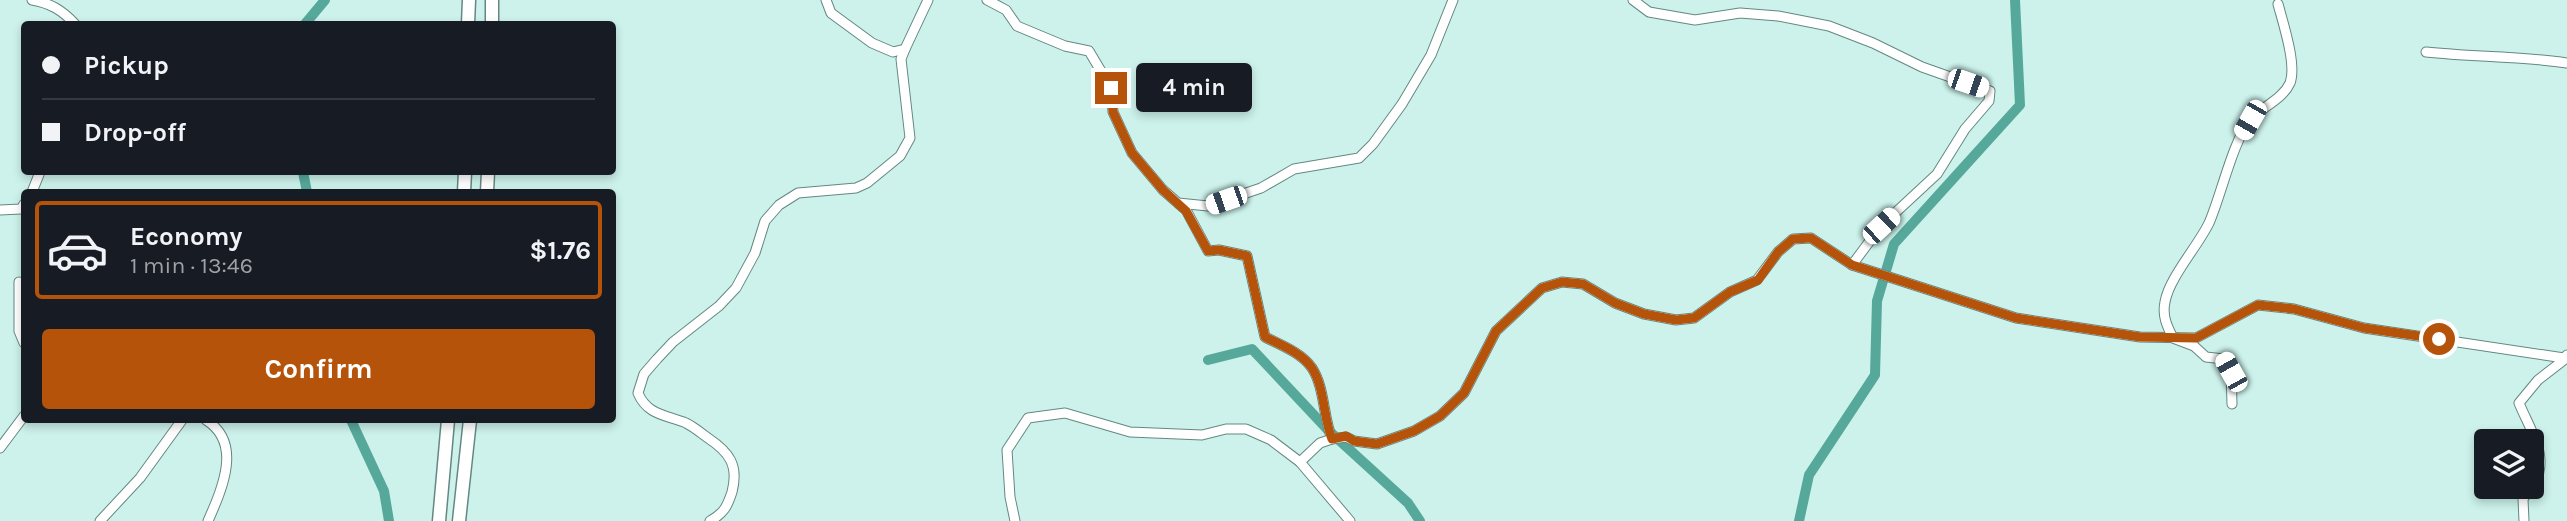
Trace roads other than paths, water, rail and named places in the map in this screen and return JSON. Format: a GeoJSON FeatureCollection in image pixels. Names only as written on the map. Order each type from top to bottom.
{"type":"FeatureCollection","features":[{"type":"Feature","properties":{"kind":"highway"},"geometry":{"type":"LineString","coordinates":[[468,21],[469,0]]}},
{"type":"Feature","properties":{"kind":"highway"},"geometry":{"type":"LineString","coordinates":[[492,0],[492,21]]}},
{"type":"Feature","properties":{"kind":"highway"},"geometry":{"type":"LineString","coordinates":[[439,521],[448,423]]}},
{"type":"Feature","properties":{"kind":"highway"},"geometry":{"type":"LineString","coordinates":[[459,521],[470,423]]}},
{"type":"Feature","properties":{"kind":"street"},"geometry":{"type":"LineString","coordinates":[[32,0],[49,3],[72,21]]}},
{"type":"Feature","properties":{"kind":"street"},"geometry":{"type":"LineString","coordinates":[[826,0],[831,13],[872,43],[893,52],[905,49]]}},
{"type":"Feature","properties":{"kind":"street"},"geometry":{"type":"LineString","coordinates":[[710,521],[726,509],[730,498],[733,476],[729,457],[722,447],[688,424],[661,415],[644,405],[638,393],[645,374],[673,342],[729,297],[755,253],[765,221],[779,205],[798,193],[856,188],[867,183],[900,156],[910,138],[901,59],[928,0]]}},
{"type":"Feature","properties":{"kind":"street"},"geometry":{"type":"LineString","coordinates":[[987,0],[1006,10],[1017,26],[1065,46],[1090,51],[1111,88],[1113,112],[1132,153],[1163,190],[1186,211],[1208,251],[1227,251],[1247,256],[1265,337],[1293,351],[1312,368],[1324,407],[1326,426],[1332,439]]}},
{"type":"Feature","properties":{"kind":"street"},"geometry":{"type":"LineString","coordinates":[[1178,203],[1208,206],[1261,188],[1294,169],[1359,158],[1395,114],[1431,55],[1453,0]]}},
{"type":"Feature","properties":{"kind":"street"},"geometry":{"type":"LineString","coordinates":[[1633,0],[1649,12],[1695,20],[1740,13],[1778,16],[1829,26],[1873,43],[1922,67],[1990,91],[1989,101],[1965,129],[1937,174],[1881,226],[1852,265]]}},
{"type":"Feature","properties":{"kind":"street"},"geometry":{"type":"LineString","coordinates":[[2232,404],[2231,372],[2224,359],[2206,357],[2194,346],[2173,338],[2165,321],[2165,301],[2188,255],[2208,225],[2241,135],[2250,120],[2290,83],[2292,67],[2278,4]]}},
{"type":"Feature","properties":{"kind":"street"},"geometry":{"type":"LineString","coordinates":[[2426,52],[2488,58],[2538,58],[2567,63]]}},
{"type":"Feature","properties":{"kind":"street"},"geometry":{"type":"LineString","coordinates":[[0,210],[21,209]]}},
{"type":"Feature","properties":{"kind":"street"},"geometry":{"type":"LineString","coordinates":[[1300,462],[1320,443],[1332,439],[1346,436],[1354,441],[1377,444],[1414,431],[1440,416],[1464,393],[1496,331],[1542,288],[1562,282],[1583,284],[1615,303],[1644,314],[1676,320],[1694,318],[1730,292],[1758,280],[1778,252],[1793,239],[1811,238],[1852,265],[2016,318],[2140,337],[2196,338],[2258,305],[2294,309],[2364,328],[2566,357]]}},
{"type":"Feature","properties":{"kind":"street"},"geometry":{"type":"LineString","coordinates":[[19,282],[21,336]]}},
{"type":"Feature","properties":{"kind":"street"},"geometry":{"type":"LineString","coordinates":[[2530,429],[2519,403],[2538,380],[2566,357]]}},
{"type":"Feature","properties":{"kind":"street"},"geometry":{"type":"LineString","coordinates":[[1015,521],[1010,498],[1007,450],[1028,418],[1065,413],[1130,432],[1202,435],[1226,429],[1246,429],[1271,440],[1300,462],[1350,521]]}},
{"type":"Feature","properties":{"kind":"street"},"geometry":{"type":"LineString","coordinates":[[0,448],[21,420]]}},
{"type":"Feature","properties":{"kind":"street"},"geometry":{"type":"LineString","coordinates":[[100,521],[141,478],[180,423]]}},
{"type":"Feature","properties":{"kind":"street"},"geometry":{"type":"LineString","coordinates":[[208,521],[222,491],[227,471],[225,443],[218,428],[210,423]]}},
{"type":"Feature","properties":{"kind":"street"},"geometry":{"type":"LineString","coordinates":[[2523,499],[2524,521]]}},
{"type":"Feature","properties":{"kind":"waterway"},"geometry":{"type":"LineString","coordinates":[[308,21],[325,0]]}},
{"type":"Feature","properties":{"kind":"waterway"},"geometry":{"type":"LineString","coordinates":[[1799,521],[1809,475],[1875,375],[1877,301],[1894,244],[2020,105],[2015,0]]}},
{"type":"Feature","properties":{"kind":"waterway"},"geometry":{"type":"LineString","coordinates":[[304,175],[306,189]]}},
{"type":"Feature","properties":{"kind":"waterway"},"geometry":{"type":"LineString","coordinates":[[1208,360],[1252,349],[1328,430],[1408,503],[1420,521]]}},
{"type":"Feature","properties":{"kind":"waterway"},"geometry":{"type":"LineString","coordinates":[[352,423],[384,491],[389,521]]}}]}
